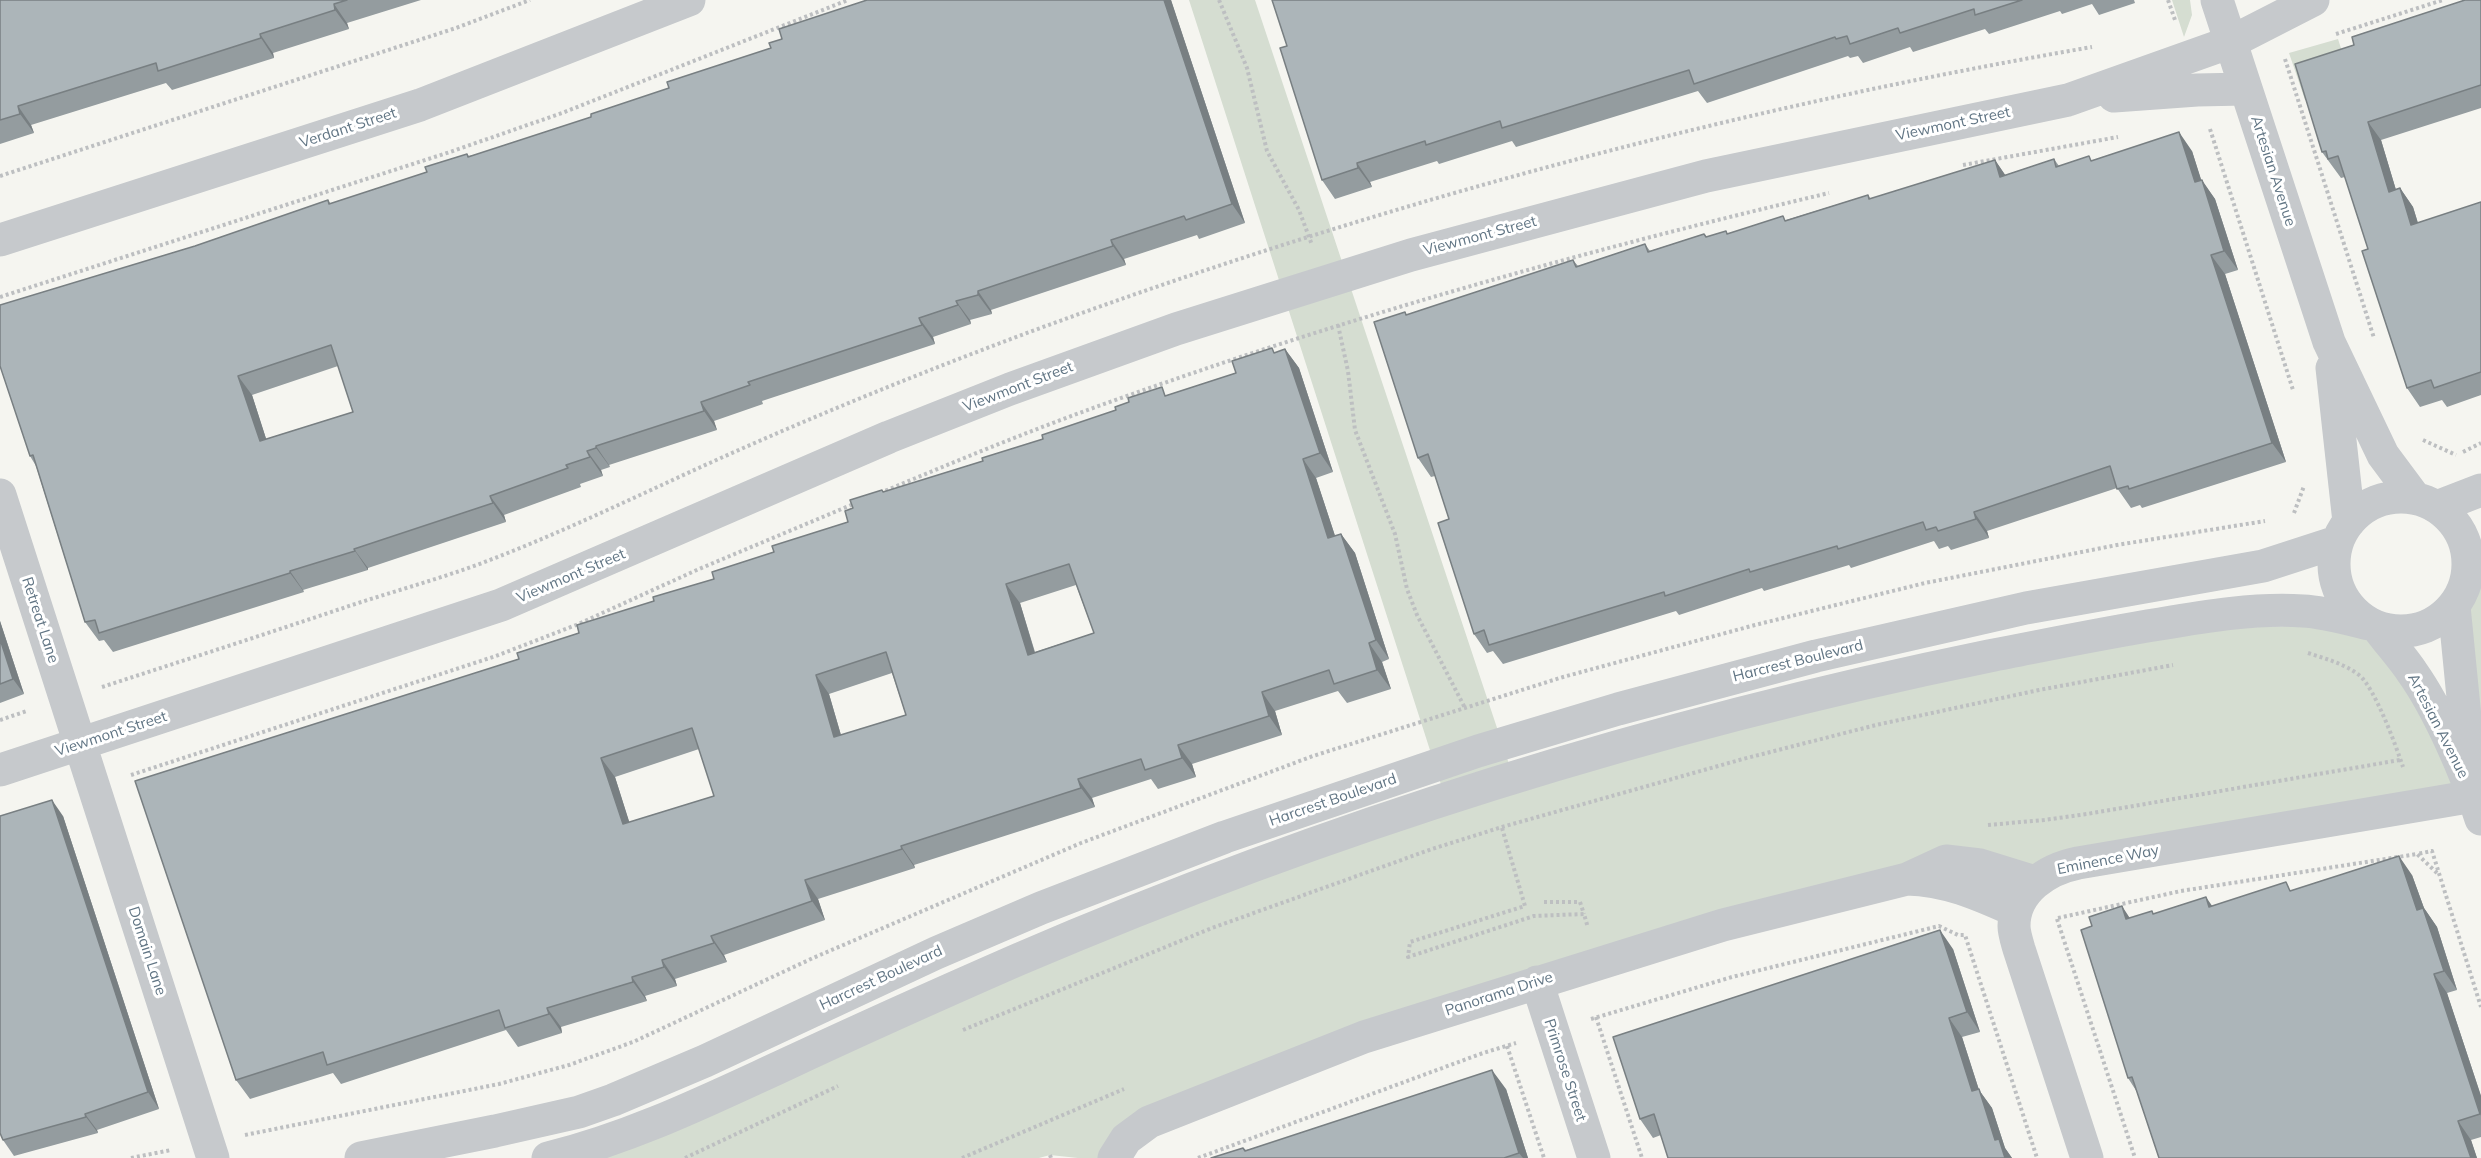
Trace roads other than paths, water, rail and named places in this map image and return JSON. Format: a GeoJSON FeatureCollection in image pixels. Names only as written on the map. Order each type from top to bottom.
{"type":"FeatureCollection","features":[{"type":"Feature","properties":{"kind":"street","name":"Verdant Street"},"geometry":{"type":"LineString","coordinates":[[0,240],[420,105],[689,0]]}},
{"type":"Feature","properties":{"kind":"street","name":"Viewmont Street"},"geometry":{"type":"LineString","coordinates":[[2068,100],[2231,42],[2313,0]]}},
{"type":"Feature","properties":{"kind":"street","name":"Artesian Avenue"},"geometry":{"type":"LineString","coordinates":[[2226,2],[2231,42],[2245,89],[2329,342],[2383,455],[2426,502]]}},
{"type":"Feature","properties":{"kind":"street","name":"Viewmont Street"},"geometry":{"type":"LineString","coordinates":[[0,771],[491,609],[825,464],[963,407],[1176,329],[1324,280],[1706,176],[2068,100],[2197,90],[2245,89]]}},
{"type":"Feature","properties":{"kind":"street","name":"Artesian Avenue"},"geometry":{"type":"LineString","coordinates":[[2329,342],[2343,532]]}},
{"type":"Feature","properties":{"kind":"street"},"geometry":{"type":"LineString","coordinates":[[2374,626],[2354,612],[2342,597],[2336,580],[2334,561],[2343,532],[2362,509],[2379,500],[2396,496],[2426,502],[2481,490]]}},
{"type":"Feature","properties":{"kind":"street","name":"Retreat Lane"},"geometry":{"type":"LineString","coordinates":[[0,495],[80,745]]}},
{"type":"Feature","properties":{"kind":"street"},"geometry":{"type":"LineString","coordinates":[[548,1158],[593,1153],[706,1103],[884,1018],[1022,958],[1213,881],[1340,836],[1573,760],[1836,690],[2115,631],[2234,612],[2306,611],[2399,632],[2419,630],[2438,621],[2467,587],[2469,564],[2465,541],[2454,522],[2426,502]]}},
{"type":"Feature","properties":{"kind":"street","name":"Harcrest Boulevard"},"geometry":{"type":"LineString","coordinates":[[362,1158],[579,1112],[613,1100],[705,1061],[936,952],[1041,908],[1225,837],[1457,758],[1618,709],[1816,656],[2026,609],[2263,566],[2343,532]]}},
{"type":"Feature","properties":{"kind":"street","name":"Artesian Avenue"},"geometry":{"type":"LineString","coordinates":[[2467,587],[2477,808]]}},
{"type":"Feature","properties":{"kind":"street","name":"Artesian Avenue"},"geometry":{"type":"LineString","coordinates":[[2374,626],[2413,674],[2437,716],[2477,808]]}},
{"type":"Feature","properties":{"kind":"street","name":"Domain Lane"},"geometry":{"type":"LineString","coordinates":[[80,745],[213,1158]]}},
{"type":"Feature","properties":{"kind":"street","name":"Eminence Way"},"geometry":{"type":"LineString","coordinates":[[2016,911],[2036,882],[2050,872],[2078,863],[2477,808]]}},
{"type":"Feature","properties":{"kind":"street","name":"Panorama Drive"},"geometry":{"type":"LineString","coordinates":[[1114,1158],[1126,1139],[1149,1122],[1364,1037],[1723,925],[1907,879],[1937,864],[1954,860],[1980,865],[2036,882]]}},
{"type":"Feature","properties":{"kind":"street","name":"Panorama Drive"},"geometry":{"type":"LineString","coordinates":[[1907,879],[1929,879],[1959,887],[2016,911]]}},
{"type":"Feature","properties":{"kind":"street"},"geometry":{"type":"LineString","coordinates":[[2016,911],[2014,926],[2019,950],[2087,1158]]}},
{"type":"Feature","properties":{"kind":"street","name":"Primrose Street"},"geometry":{"type":"LineString","coordinates":[[1537,982],[1594,1158]]}},
{"type":"Feature","properties":{"kind":"street"},"geometry":{"type":"LineString","coordinates":[[579,1112],[593,1153]]}}]}
